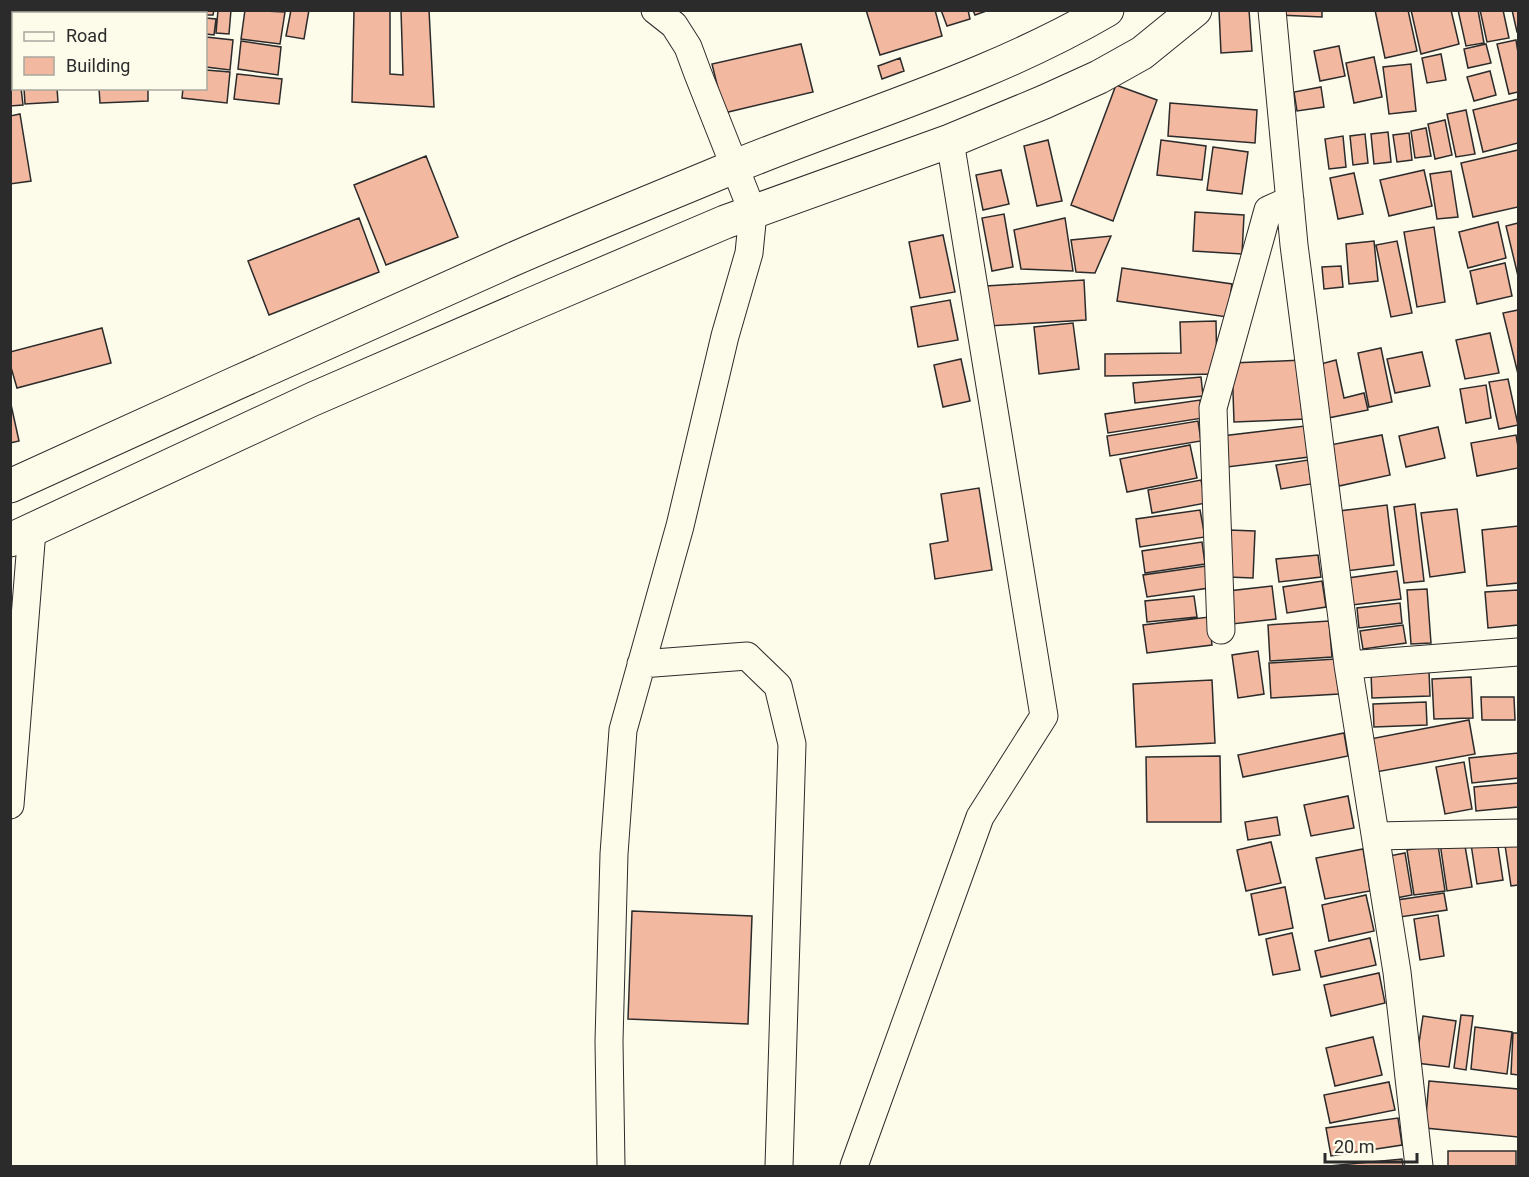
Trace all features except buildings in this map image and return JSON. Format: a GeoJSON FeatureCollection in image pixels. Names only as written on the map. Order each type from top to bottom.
{"type":"FeatureCollection","features":[{"type":"Feature","properties":{"kind":"main road"},"geometry":{"type":"LineString","coordinates":[[10,486],[512,260],[735,166],[1018,57],[1077,28],[1107,10]]}},
{"type":"Feature","properties":{"kind":"main road"},"geometry":{"type":"LineString","coordinates":[[21,535],[313,399],[551,295],[725,222],[950,141],[1044,102],[1099,77],[1142,53],[1195,10]]}},
{"type":"Feature","properties":{"kind":"street"},"geometry":{"type":"LineString","coordinates":[[611,1167],[609,1041],[614,843],[623,730],[680,526],[725,336],[749,253],[753,231],[753,213],[688,47],[674,25],[655,10]]}},
{"type":"Feature","properties":{"kind":"street"},"geometry":{"type":"LineString","coordinates":[[1272,10],[1294,245],[1348,665],[1397,972],[1419,1167]]}},
{"type":"Feature","properties":{"kind":"street"},"geometry":{"type":"LineString","coordinates":[[854,1167],[980,817],[1044,716],[950,141]]}},
{"type":"Feature","properties":{"kind":"street"},"geometry":{"type":"LineString","coordinates":[[1221,630],[1214,408],[1268,210],[1290,200]]}},
{"type":"Feature","properties":{"kind":"street"},"geometry":{"type":"LineString","coordinates":[[10,805],[21,535]]}},
{"type":"Feature","properties":{"kind":"street"},"geometry":{"type":"LineString","coordinates":[[1348,665],[1518,651]]}},
{"type":"Feature","properties":{"kind":"street"},"geometry":{"type":"LineString","coordinates":[[641,664],[747,656],[778,686],[792,744],[779,1167]]}},
{"type":"Feature","properties":{"kind":"street"},"geometry":{"type":"LineString","coordinates":[[1376,836],[1518,833]]}}]}
